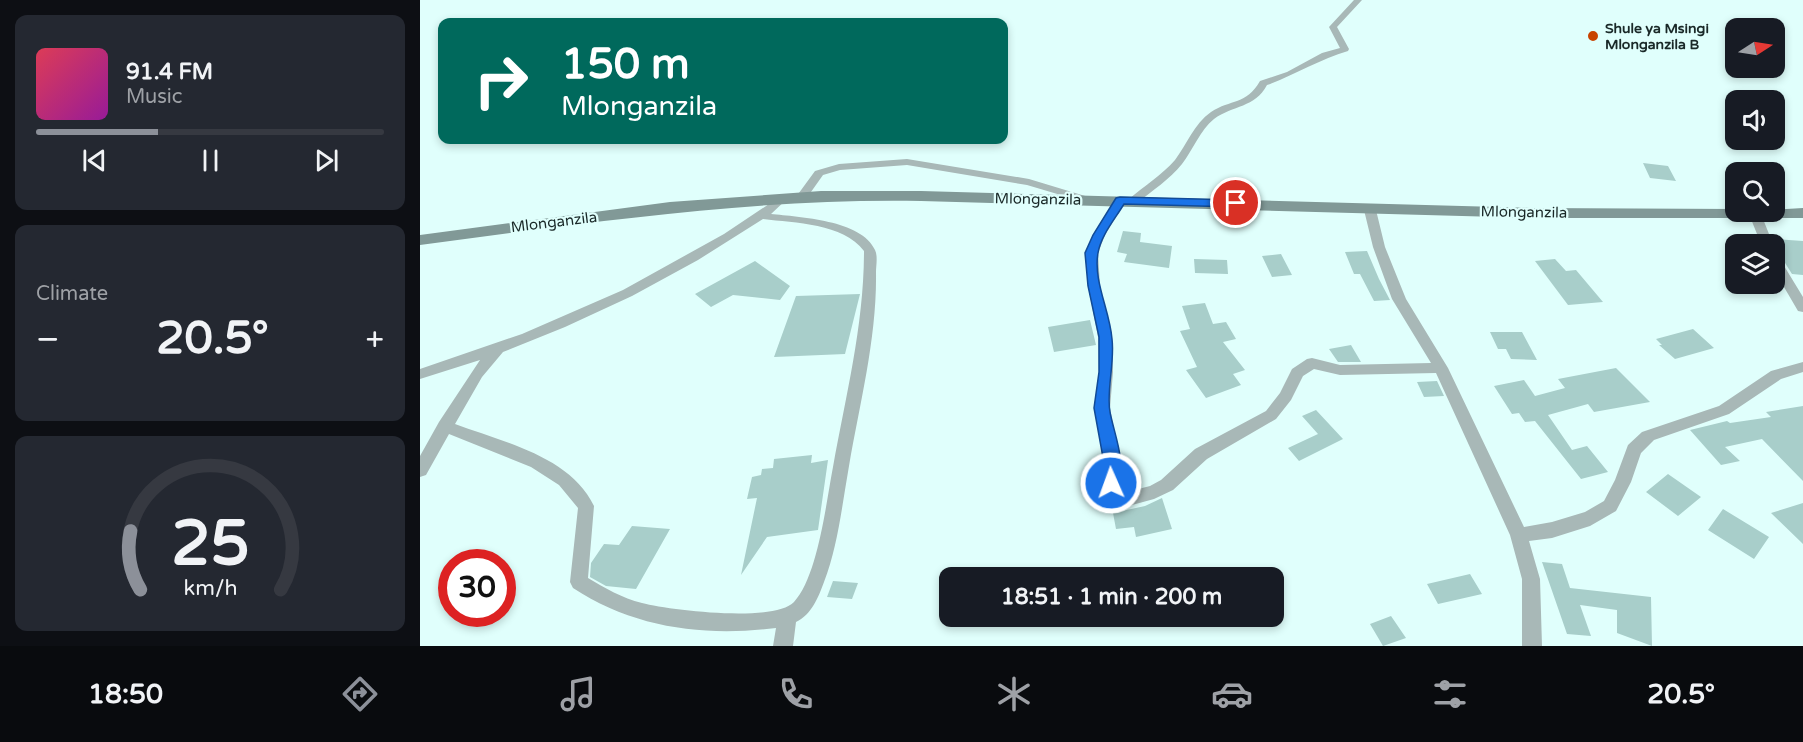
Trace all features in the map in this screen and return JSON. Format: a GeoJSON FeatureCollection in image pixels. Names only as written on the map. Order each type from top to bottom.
{"type":"FeatureCollection","features":[{"type":"Feature","properties":{"kind":"street"},"geometry":{"type":"LineString","coordinates":[[1358,0],[1333,27],[1345,49],[1324,55],[1290,74],[1263,83],[1261,91],[1251,101],[1223,108],[1199,127],[1178,163],[1126,201],[1099,235],[1092,253],[1094,286],[1106,337],[1106,372],[1102,408],[1112,463],[1110,504],[1154,492],[1167,485],[1201,454],[1271,415],[1286,396],[1297,373],[1312,363],[1340,370],[1441,368]]}},
{"type":"Feature","properties":{"kind":"street"},"geometry":{"type":"LineString","coordinates":[[802,198],[819,173],[839,167],[907,162],[1029,182],[1091,201]]}},
{"type":"Feature","properties":{"kind":"street","name":"Mlonganzila"},"geometry":{"type":"LineString","coordinates":[[420,240],[567,220],[781,199],[891,195],[1370,210],[1725,214]]}},
{"type":"Feature","properties":{"kind":"street"},"geometry":{"type":"LineString","coordinates":[[420,374],[495,351],[581,316],[652,281],[763,216],[781,199]]}},
{"type":"Feature","properties":{"kind":"street"},"geometry":{"type":"LineString","coordinates":[[1370,210],[1379,247],[1399,299],[1441,368],[1519,535],[1532,579],[1532,646]]}},
{"type":"Feature","properties":{"kind":"street","name":"Mlonganzila"},"geometry":{"type":"LineString","coordinates":[[1785,213],[1803,213]]}},
{"type":"Feature","properties":{"kind":"street"},"geometry":{"type":"LineString","coordinates":[[444,426],[537,462],[565,480],[586,506],[586,537],[580,563],[579,582],[598,596],[630,608],[697,622],[787,618],[801,608],[820,570],[862,365],[870,251],[867,242],[850,233],[819,224],[763,216]]}},
{"type":"Feature","properties":{"kind":"street"},"geometry":{"type":"LineString","coordinates":[[1785,277],[1802,305]]}},
{"type":"Feature","properties":{"kind":"street"},"geometry":{"type":"LineString","coordinates":[[420,471],[444,426],[477,373],[495,351]]}},
{"type":"Feature","properties":{"kind":"street"},"geometry":{"type":"LineString","coordinates":[[1519,535],[1552,530],[1590,518],[1610,506],[1623,482],[1634,450],[1648,436],[1724,410],[1776,375],[1803,367]]}},
{"type":"Feature","properties":{"kind":"street"},"geometry":{"type":"LineString","coordinates":[[783,646],[787,618]]}},
{"type":"Feature","properties":{"kind":"building"},"geometry":{"type":"Polygon","coordinates":[[[1643,163],[1668,166],[1676,181],[1650,178],[1643,163]]]}},
{"type":"Feature","properties":{"kind":"building"},"geometry":{"type":"Polygon","coordinates":[[[1123,231],[1141,233],[1140,242],[1172,246],[1169,268],[1124,262],[1127,254],[1117,252],[1123,231]]]}},
{"type":"Feature","properties":{"kind":"building"},"geometry":{"type":"Polygon","coordinates":[[[1785,240],[1803,241],[1803,275],[1792,274],[1785,263],[1785,240]]]}},
{"type":"Feature","properties":{"kind":"building"},"geometry":{"type":"Polygon","coordinates":[[[1367,251],[1390,300],[1374,301],[1360,274],[1354,274],[1345,252],[1367,251]]]}},
{"type":"Feature","properties":{"kind":"building"},"geometry":{"type":"Polygon","coordinates":[[[1281,254],[1292,275],[1272,277],[1262,256],[1281,254]]]}},
{"type":"Feature","properties":{"kind":"building"},"geometry":{"type":"Polygon","coordinates":[[[1194,259],[1227,260],[1228,274],[1195,273],[1194,259]]]}},
{"type":"Feature","properties":{"kind":"building"},"geometry":{"type":"Polygon","coordinates":[[[1555,259],[1566,271],[1576,270],[1603,302],[1568,305],[1535,261],[1555,259]]]}},
{"type":"Feature","properties":{"kind":"building"},"geometry":{"type":"Polygon","coordinates":[[[755,261],[790,286],[780,300],[733,295],[711,307],[695,294],[755,261]]]}},
{"type":"Feature","properties":{"kind":"building"},"geometry":{"type":"Polygon","coordinates":[[[860,294],[845,354],[774,357],[796,296],[860,294]]]}},
{"type":"Feature","properties":{"kind":"building"},"geometry":{"type":"Polygon","coordinates":[[[1205,303],[1213,324],[1226,322],[1236,339],[1223,342],[1245,370],[1233,374],[1241,385],[1206,398],[1186,370],[1197,367],[1180,331],[1190,329],[1182,306],[1205,303]]]}},
{"type":"Feature","properties":{"kind":"building"},"geometry":{"type":"Polygon","coordinates":[[[1090,320],[1096,345],[1054,352],[1048,327],[1090,320]]]}},
{"type":"Feature","properties":{"kind":"building"},"geometry":{"type":"Polygon","coordinates":[[[1693,329],[1714,348],[1675,359],[1659,345],[1662,345],[1656,339],[1693,329]]]}},
{"type":"Feature","properties":{"kind":"building"},"geometry":{"type":"Polygon","coordinates":[[[1490,332],[1522,332],[1537,360],[1511,359],[1506,349],[1498,349],[1490,332]]]}},
{"type":"Feature","properties":{"kind":"building"},"geometry":{"type":"Polygon","coordinates":[[[1351,345],[1361,362],[1338,362],[1329,349],[1351,345]]]}},
{"type":"Feature","properties":{"kind":"building"},"geometry":{"type":"Polygon","coordinates":[[[1616,368],[1650,402],[1594,412],[1588,404],[1548,415],[1572,450],[1587,446],[1608,472],[1581,479],[1535,421],[1525,422],[1519,413],[1512,414],[1494,386],[1524,380],[1535,396],[1565,388],[1558,379],[1616,368]]]}},
{"type":"Feature","properties":{"kind":"building"},"geometry":{"type":"Polygon","coordinates":[[[1437,381],[1444,396],[1424,397],[1417,382],[1437,381]]]}},
{"type":"Feature","properties":{"kind":"building"},"geometry":{"type":"Polygon","coordinates":[[[1803,406],[1803,481],[1762,439],[1725,447],[1740,461],[1721,465],[1690,430],[1727,421],[1730,423],[1771,417],[1766,412],[1803,406]]]}},
{"type":"Feature","properties":{"kind":"building"},"geometry":{"type":"Polygon","coordinates":[[[1316,410],[1343,439],[1299,461],[1288,448],[1318,434],[1302,416],[1316,410]]]}},
{"type":"Feature","properties":{"kind":"building"},"geometry":{"type":"Polygon","coordinates":[[[812,455],[811,463],[828,460],[818,530],[767,537],[741,575],[757,498],[747,499],[752,477],[761,475],[762,469],[773,468],[774,459],[812,455]]]}},
{"type":"Feature","properties":{"kind":"building"},"geometry":{"type":"Polygon","coordinates":[[[1668,474],[1701,497],[1678,516],[1646,492],[1668,474]]]}},
{"type":"Feature","properties":{"kind":"building"},"geometry":{"type":"Polygon","coordinates":[[[1162,498],[1172,529],[1136,537],[1134,527],[1116,529],[1113,513],[1145,506],[1162,498]]]}},
{"type":"Feature","properties":{"kind":"building"},"geometry":{"type":"Polygon","coordinates":[[[1803,503],[1803,544],[1771,513],[1803,503]]]}},
{"type":"Feature","properties":{"kind":"building"},"geometry":{"type":"Polygon","coordinates":[[[1723,509],[1769,537],[1754,559],[1708,530],[1723,509]]]}},
{"type":"Feature","properties":{"kind":"building"},"geometry":{"type":"Polygon","coordinates":[[[632,526],[670,529],[636,589],[606,586],[590,577],[591,563],[604,544],[619,545],[632,526]]]}},
{"type":"Feature","properties":{"kind":"building"},"geometry":{"type":"Polygon","coordinates":[[[1542,562],[1562,564],[1570,588],[1651,597],[1652,646],[1617,633],[1617,610],[1580,605],[1591,636],[1567,634],[1542,562]]]}},
{"type":"Feature","properties":{"kind":"building"},"geometry":{"type":"Polygon","coordinates":[[[1470,574],[1482,594],[1438,604],[1427,584],[1470,574]]]}},
{"type":"Feature","properties":{"kind":"building"},"geometry":{"type":"Polygon","coordinates":[[[833,581],[858,583],[852,599],[827,597],[833,581]]]}},
{"type":"Feature","properties":{"kind":"building"},"geometry":{"type":"Polygon","coordinates":[[[1391,616],[1406,638],[1383,646],[1370,624],[1391,616]]]}},
{"type":"Feature","properties":{"kind":"place","name":"Shule ya Msingi Mlonganzila B"},"geometry":{"type":"Point","coordinates":[1593,36]}},
{"type":"Feature","properties":{"kind":"route"},"geometry":{"type":"LineString","coordinates":[[1111,483],[1112,463],[1102,408],[1106,372],[1106,337],[1094,286],[1092,253],[1099,235],[1120,201],[1236,203]]}}]}
